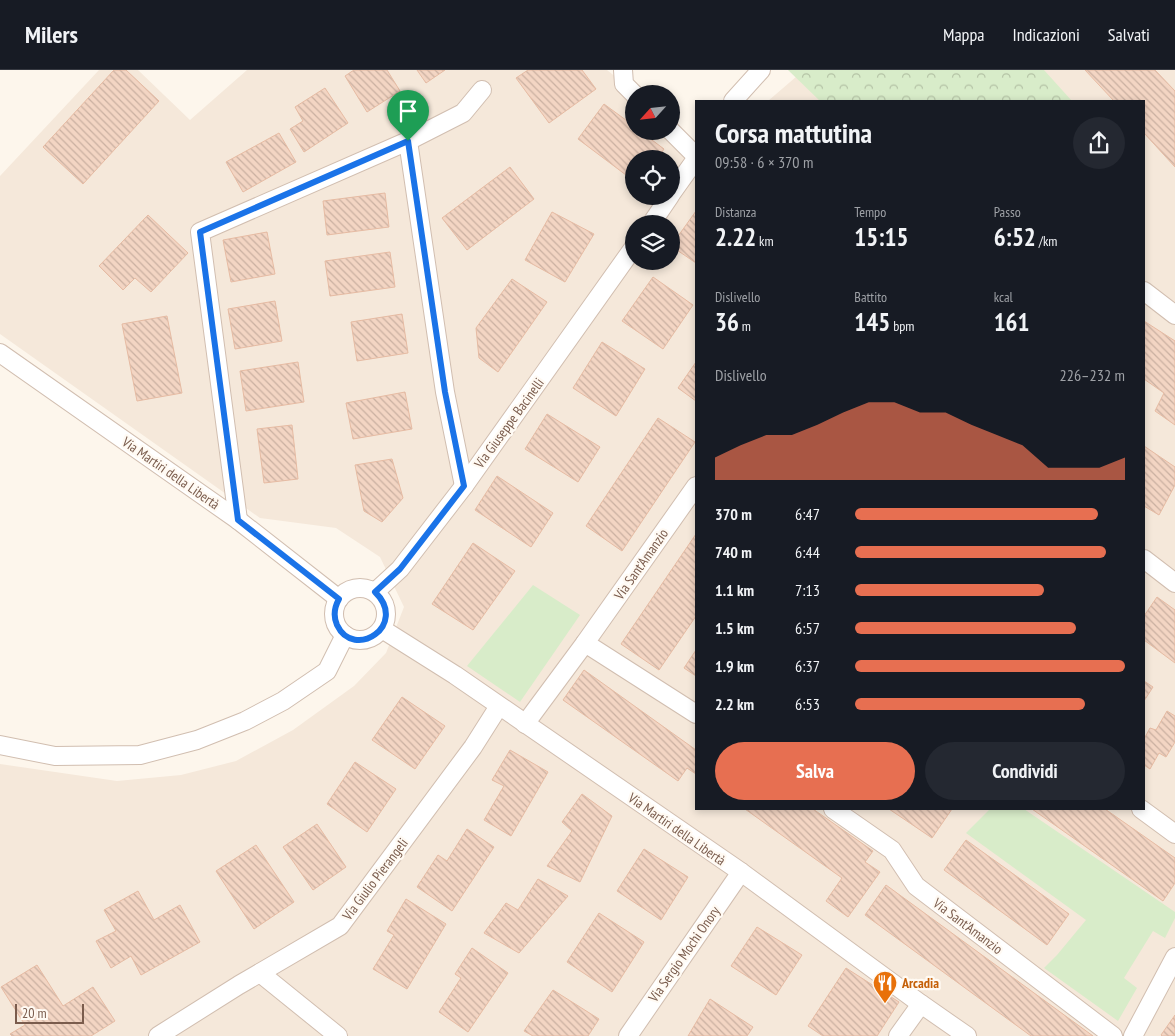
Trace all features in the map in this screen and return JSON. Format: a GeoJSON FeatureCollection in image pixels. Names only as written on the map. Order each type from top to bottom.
{"type":"FeatureCollection","features":[{"type":"Feature","properties":{"kind":"street"},"geometry":{"type":"LineString","coordinates":[[623,70],[625,85]]}},
{"type":"Feature","properties":{"kind":"street"},"geometry":{"type":"LineString","coordinates":[[735,100],[762,70]]}},
{"type":"Feature","properties":{"kind":"street"},"geometry":{"type":"LineString","coordinates":[[238,520],[200,232],[408,141],[463,114],[482,90]]}},
{"type":"Feature","properties":{"kind":"street"},"geometry":{"type":"LineString","coordinates":[[679,140],[695,157]]}},
{"type":"Feature","properties":{"kind":"street"},"geometry":{"type":"LineString","coordinates":[[408,141],[445,392],[464,486]]}},
{"type":"Feature","properties":{"kind":"street"},"geometry":{"type":"LineString","coordinates":[[680,182],[695,159]]}},
{"type":"Feature","properties":{"kind":"street","name":"Via Giuseppe Bacinelli"},"geometry":{"type":"LineString","coordinates":[[375,592],[400,569],[464,486],[625,261]]}},
{"type":"Feature","properties":{"kind":"street"},"geometry":{"type":"LineString","coordinates":[[1145,292],[1175,316]]}},
{"type":"Feature","properties":{"kind":"street","name":"Via Martiri della Libertà"},"geometry":{"type":"LineString","coordinates":[[0,353],[238,520],[339,599]]}},
{"type":"Feature","properties":{"kind":"street","name":"Via Sant'Amanzio"},"geometry":{"type":"LineString","coordinates":[[525,724],[695,487]]}},
{"type":"Feature","properties":{"kind":"street"},"geometry":{"type":"LineString","coordinates":[[1145,560],[1175,583]]}},
{"type":"Feature","properties":{"kind":"street"},"geometry":{"type":"LineString","coordinates":[[352,589],[368,589],[375,592],[381,598],[386,614],[382,629],[376,635],[361,640],[352,639],[345,635],[340,629],[334,614],[335,606],[339,599],[352,589]]}},
{"type":"Feature","properties":{"kind":"street","name":"Via Martiri della Libertà"},"geometry":{"type":"LineString","coordinates":[[382,629],[456,675],[498,706],[740,872],[967,1036]]}},
{"type":"Feature","properties":{"kind":"street"},"geometry":{"type":"LineString","coordinates":[[0,745],[55,756],[140,755],[197,740],[245,720],[283,701],[327,671],[345,635]]}},
{"type":"Feature","properties":{"kind":"street"},"geometry":{"type":"LineString","coordinates":[[585,643],[695,713]]}},
{"type":"Feature","properties":{"kind":"street","name":"Via Giulio Pierangeli"},"geometry":{"type":"LineString","coordinates":[[158,1036],[340,926],[473,747],[498,706]]}},
{"type":"Feature","properties":{"kind":"street","name":"Via Sant'Amanzio"},"geometry":{"type":"LineString","coordinates":[[833,810],[892,850],[916,886],[1112,1036]]}},
{"type":"Feature","properties":{"kind":"street"},"geometry":{"type":"LineString","coordinates":[[1142,810],[1175,834]]}},
{"type":"Feature","properties":{"kind":"street","name":"Via Sergio Mochi Onory"},"geometry":{"type":"LineString","coordinates":[[628,1036],[740,872]]}},
{"type":"Feature","properties":{"kind":"street"},"geometry":{"type":"LineString","coordinates":[[1133,1036],[1175,957]]}},
{"type":"Feature","properties":{"kind":"street"},"geometry":{"type":"LineString","coordinates":[[260,973],[338,1036]]}},
{"type":"Feature","properties":{"kind":"street"},"geometry":{"type":"LineString","coordinates":[[898,1036],[921,1004]]}},
{"type":"Feature","properties":{"kind":"shaded area"},"geometry":{"type":"Polygon","coordinates":[[[99,70],[138,70],[190,120],[247,70],[607,70],[626,85],[625,140],[680,140],[680,129],[695,141],[695,810],[1145,810],[1145,100],[769,100],[804,70],[1175,70],[1175,1036],[0,1036],[0,764],[117,781],[181,775],[236,761],[293,730],[354,686],[386,653],[404,607],[380,557],[336,528],[260,518],[0,334],[0,176],[99,70]]]}},
{"type":"Feature","properties":{"kind":"green space"},"geometry":{"type":"Polygon","coordinates":[[[788,70],[1044,70],[1071,100],[819,100],[788,70]]]}},
{"type":"Feature","properties":{"kind":"green space"},"geometry":{"type":"Polygon","coordinates":[[[533,585],[580,615],[520,702],[467,666],[533,585]]]}},
{"type":"Feature","properties":{"kind":"green space"},"geometry":{"type":"Polygon","coordinates":[[[989,810],[1025,810],[1175,912],[1175,918],[1165,938],[1153,931],[1124,978],[1137,988],[1118,1021],[1044,968],[1086,920],[966,833],[989,810]]]}},
{"type":"Feature","properties":{"kind":"building"},"geometry":{"type":"Polygon","coordinates":[[[114,70],[126,70],[159,101],[83,184],[43,147],[114,70]]]}},
{"type":"Feature","properties":{"kind":"building"},"geometry":{"type":"Polygon","coordinates":[[[354,70],[387,70],[400,91],[367,112],[345,76],[354,70]]]}},
{"type":"Feature","properties":{"kind":"building"},"geometry":{"type":"Polygon","coordinates":[[[417,70],[445,70],[426,83],[417,70]]]}},
{"type":"Feature","properties":{"kind":"building"},"geometry":{"type":"Polygon","coordinates":[[[528,70],[582,70],[596,89],[549,123],[516,78],[528,70]]]}},
{"type":"Feature","properties":{"kind":"building"},"geometry":{"type":"Polygon","coordinates":[[[1085,70],[1155,70],[1175,91],[1175,167],[1145,134],[1145,100],[1113,100],[1085,70]]]}},
{"type":"Feature","properties":{"kind":"building"},"geometry":{"type":"Polygon","coordinates":[[[325,88],[348,123],[304,152],[290,129],[303,121],[295,107],[325,88]]]}},
{"type":"Feature","properties":{"kind":"building"},"geometry":{"type":"Polygon","coordinates":[[[604,104],[625,119],[625,140],[652,140],[664,149],[625,150],[625,174],[578,139],[604,104]]]}},
{"type":"Feature","properties":{"kind":"building"},"geometry":{"type":"Polygon","coordinates":[[[279,133],[296,162],[243,192],[226,162],[279,133]]]}},
{"type":"Feature","properties":{"kind":"building"},"geometry":{"type":"Polygon","coordinates":[[[510,167],[534,199],[467,250],[442,218],[510,167]]]}},
{"type":"Feature","properties":{"kind":"building"},"geometry":{"type":"Polygon","coordinates":[[[385,193],[389,227],[327,235],[323,201],[385,193]]]}},
{"type":"Feature","properties":{"kind":"building"},"geometry":{"type":"Polygon","coordinates":[[[552,212],[594,234],[565,282],[525,260],[552,212]]]}},
{"type":"Feature","properties":{"kind":"building"},"geometry":{"type":"Polygon","coordinates":[[[695,212],[695,262],[680,252],[680,233],[695,212]]]}},
{"type":"Feature","properties":{"kind":"building"},"geometry":{"type":"Polygon","coordinates":[[[148,215],[188,253],[151,292],[135,278],[123,290],[99,266],[148,215]]]}},
{"type":"Feature","properties":{"kind":"building"},"geometry":{"type":"Polygon","coordinates":[[[267,232],[275,274],[231,282],[223,240],[267,232]]]}},
{"type":"Feature","properties":{"kind":"building"},"geometry":{"type":"Polygon","coordinates":[[[390,252],[395,287],[330,296],[325,261],[390,252]]]}},
{"type":"Feature","properties":{"kind":"building"},"geometry":{"type":"Polygon","coordinates":[[[653,277],[693,305],[663,349],[622,321],[653,277]]]}},
{"type":"Feature","properties":{"kind":"building"},"geometry":{"type":"Polygon","coordinates":[[[512,279],[547,302],[498,372],[479,358],[476,328],[512,279]]]}},
{"type":"Feature","properties":{"kind":"building"},"geometry":{"type":"Polygon","coordinates":[[[275,301],[282,341],[235,349],[228,309],[275,301]]]}},
{"type":"Feature","properties":{"kind":"building"},"geometry":{"type":"Polygon","coordinates":[[[402,314],[408,353],[357,361],[351,322],[402,314]]]}},
{"type":"Feature","properties":{"kind":"building"},"geometry":{"type":"Polygon","coordinates":[[[167,316],[182,393],[137,401],[122,324],[167,316]]]}},
{"type":"Feature","properties":{"kind":"building"},"geometry":{"type":"Polygon","coordinates":[[[1145,322],[1175,341],[1175,425],[1155,411],[1164,393],[1145,380],[1145,322]]]}},
{"type":"Feature","properties":{"kind":"building"},"geometry":{"type":"Polygon","coordinates":[[[602,342],[645,369],[616,416],[573,388],[602,342]]]}},
{"type":"Feature","properties":{"kind":"building"},"geometry":{"type":"Polygon","coordinates":[[[298,362],[304,402],[246,411],[240,371],[298,362]]]}},
{"type":"Feature","properties":{"kind":"building"},"geometry":{"type":"Polygon","coordinates":[[[695,363],[695,400],[678,388],[695,363]]]}},
{"type":"Feature","properties":{"kind":"building"},"geometry":{"type":"Polygon","coordinates":[[[405,392],[412,429],[353,439],[346,403],[405,392]]]}},
{"type":"Feature","properties":{"kind":"building"},"geometry":{"type":"Polygon","coordinates":[[[547,414],[600,447],[578,482],[525,449],[547,414]]]}},
{"type":"Feature","properties":{"kind":"building"},"geometry":{"type":"Polygon","coordinates":[[[658,418],[695,442],[622,551],[586,526],[658,418]]]}},
{"type":"Feature","properties":{"kind":"building"},"geometry":{"type":"Polygon","coordinates":[[[292,425],[298,479],[264,483],[257,429],[292,425]]]}},
{"type":"Feature","properties":{"kind":"building"},"geometry":{"type":"Polygon","coordinates":[[[1145,447],[1175,467],[1175,485],[1159,515],[1145,507],[1145,447]]]}},
{"type":"Feature","properties":{"kind":"building"},"geometry":{"type":"Polygon","coordinates":[[[392,459],[403,498],[382,522],[364,511],[355,465],[392,459]]]}},
{"type":"Feature","properties":{"kind":"building"},"geometry":{"type":"Polygon","coordinates":[[[497,476],[553,513],[531,547],[475,510],[497,476]]]}},
{"type":"Feature","properties":{"kind":"building"},"geometry":{"type":"Polygon","coordinates":[[[695,535],[695,617],[659,670],[621,644],[695,535]]]}},
{"type":"Feature","properties":{"kind":"building"},"geometry":{"type":"Polygon","coordinates":[[[473,543],[515,571],[473,630],[432,604],[473,543]]]}},
{"type":"Feature","properties":{"kind":"building"},"geometry":{"type":"Polygon","coordinates":[[[1157,597],[1175,610],[1175,663],[1145,641],[1145,615],[1157,597]]]}},
{"type":"Feature","properties":{"kind":"building"},"geometry":{"type":"Polygon","coordinates":[[[695,652],[695,675],[684,668],[695,652]]]}},
{"type":"Feature","properties":{"kind":"building"},"geometry":{"type":"Polygon","coordinates":[[[584,670],[695,749],[695,773],[687,768],[678,781],[563,700],[584,670]]]}},
{"type":"Feature","properties":{"kind":"building"},"geometry":{"type":"Polygon","coordinates":[[[1145,682],[1153,687],[1145,699],[1145,682]]]}},
{"type":"Feature","properties":{"kind":"building"},"geometry":{"type":"Polygon","coordinates":[[[402,697],[445,726],[415,769],[372,740],[402,697]]]}},
{"type":"Feature","properties":{"kind":"building"},"geometry":{"type":"Polygon","coordinates":[[[1167,711],[1175,716],[1175,742],[1166,757],[1159,753],[1150,769],[1145,766],[1145,737],[1150,728],[1156,730],[1167,711]]]}},
{"type":"Feature","properties":{"kind":"building"},"geometry":{"type":"Polygon","coordinates":[[[510,750],[548,772],[511,836],[484,820],[504,786],[492,780],[510,750]]]}},
{"type":"Feature","properties":{"kind":"building"},"geometry":{"type":"Polygon","coordinates":[[[355,762],[396,789],[367,832],[327,804],[355,762]]]}},
{"type":"Feature","properties":{"kind":"building"},"geometry":{"type":"Polygon","coordinates":[[[582,794],[612,816],[580,882],[547,866],[572,831],[562,822],[582,794]]]}},
{"type":"Feature","properties":{"kind":"building"},"geometry":{"type":"Polygon","coordinates":[[[746,810],[814,810],[873,851],[865,862],[880,872],[848,917],[826,901],[842,878],[746,810]]]}},
{"type":"Feature","properties":{"kind":"building"},"geometry":{"type":"Polygon","coordinates":[[[890,810],[951,810],[932,838],[890,810]]]}},
{"type":"Feature","properties":{"kind":"building"},"geometry":{"type":"Polygon","coordinates":[[[1033,810],[1106,810],[1175,858],[1175,883],[1163,901],[1033,810]]]}},
{"type":"Feature","properties":{"kind":"building"},"geometry":{"type":"Polygon","coordinates":[[[317,824],[346,867],[313,890],[283,847],[317,824]]]}},
{"type":"Feature","properties":{"kind":"building"},"geometry":{"type":"Polygon","coordinates":[[[467,829],[494,847],[452,911],[417,887],[438,855],[447,861],[467,829]]]}},
{"type":"Feature","properties":{"kind":"building"},"geometry":{"type":"Polygon","coordinates":[[[966,840],[1069,914],[1047,945],[944,870],[966,840]]]}},
{"type":"Feature","properties":{"kind":"building"},"geometry":{"type":"Polygon","coordinates":[[[256,845],[294,902],[254,929],[216,871],[256,845]]]}},
{"type":"Feature","properties":{"kind":"building"},"geometry":{"type":"Polygon","coordinates":[[[644,849],[688,877],[661,920],[617,891],[644,849]]]}},
{"type":"Feature","properties":{"kind":"building"},"geometry":{"type":"Polygon","coordinates":[[[538,879],[568,896],[519,953],[484,933],[506,903],[518,910],[538,879]]]}},
{"type":"Feature","properties":{"kind":"building"},"geometry":{"type":"Polygon","coordinates":[[[886,885],[1093,1036],[1031,1036],[865,915],[886,885]]]}},
{"type":"Feature","properties":{"kind":"building"},"geometry":{"type":"Polygon","coordinates":[[[138,891],[154,920],[180,905],[200,942],[141,975],[131,956],[111,968],[96,941],[116,931],[104,910],[138,891]]]}},
{"type":"Feature","properties":{"kind":"building"},"geometry":{"type":"Polygon","coordinates":[[[406,899],[446,924],[407,989],[373,969],[394,935],[387,931],[406,899]]]}},
{"type":"Feature","properties":{"kind":"building"},"geometry":{"type":"Polygon","coordinates":[[[599,913],[644,942],[612,992],[567,962],[599,913]]]}},
{"type":"Feature","properties":{"kind":"building"},"geometry":{"type":"Polygon","coordinates":[[[757,927],[802,955],[776,995],[731,966],[757,927]]]}},
{"type":"Feature","properties":{"kind":"building"},"geometry":{"type":"Polygon","coordinates":[[[472,948],[508,973],[468,1032],[439,1012],[461,978],[455,974],[472,948]]]}},
{"type":"Feature","properties":{"kind":"building"},"geometry":{"type":"Polygon","coordinates":[[[37,965],[63,1006],[93,987],[115,1021],[91,1036],[12,1036],[10,1034],[25,1025],[1,987],[37,965]]]}},
{"type":"Feature","properties":{"kind":"building"},"geometry":{"type":"Polygon","coordinates":[[[846,968],[899,1002],[877,1036],[823,1036],[808,1026],[846,968]]]}},
{"type":"Feature","properties":{"kind":"building"},"geometry":{"type":"Polygon","coordinates":[[[553,990],[599,1019],[588,1036],[533,1036],[524,1031],[553,990]]]}},
{"type":"Feature","properties":{"kind":"building"},"geometry":{"type":"Polygon","coordinates":[[[710,999],[753,1027],[747,1036],[688,1036],[710,999]]]}},
{"type":"Feature","properties":{"kind":"building"},"geometry":{"type":"Polygon","coordinates":[[[1175,1015],[1175,1036],[1162,1036],[1161,1035],[1175,1015]]]}},
{"type":"Feature","properties":{"kind":"place","name":"Arcadia"},"geometry":{"type":"Point","coordinates":[885,1004]}},
{"type":"Feature","properties":{"kind":"route"},"geometry":{"type":"LineString","coordinates":[[408,141],[411,172],[445,392],[464,486],[400,569],[375,592],[385,606],[385,622],[382,629],[376,635],[361,640],[352,639],[345,635],[336,622],[335,606],[339,599],[238,520],[200,232],[408,141]]}}]}
